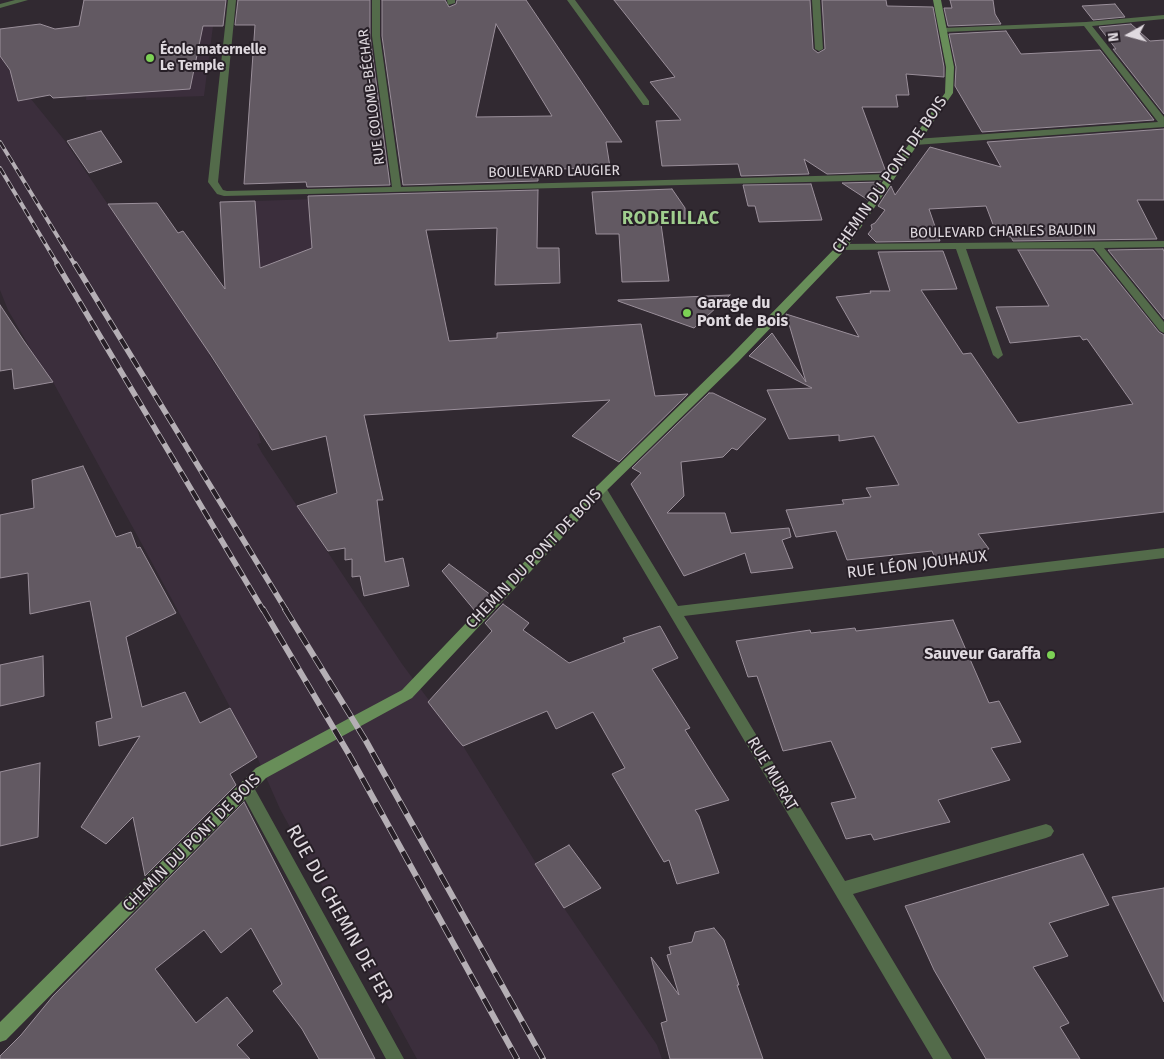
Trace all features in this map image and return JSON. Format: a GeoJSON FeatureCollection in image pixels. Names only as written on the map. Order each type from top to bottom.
{"type":"FeatureCollection","features":[{"type":"Feature","properties":{"kind":"street"},"geometry":{"type":"LineString","coordinates":[[0,6],[24,0]]}},
{"type":"Feature","properties":{"kind":"street","name":"BOULEVARD LAUGIER"},"geometry":{"type":"LineString","coordinates":[[232,0],[213,182],[220,192],[227,194],[890,177]]}},
{"type":"Feature","properties":{"kind":"street","name":"RUE COLOMB-BÉCHAR"},"geometry":{"type":"LineString","coordinates":[[376,0],[376,36],[397,190]]}},
{"type":"Feature","properties":{"kind":"street"},"geometry":{"type":"LineString","coordinates":[[571,0],[646,103]]}},
{"type":"Feature","properties":{"kind":"street"},"geometry":{"type":"LineString","coordinates":[[816,0],[820,49]]}},
{"type":"Feature","properties":{"kind":"street","name":"CHEMIN DU PONT DE BOIS"},"geometry":{"type":"LineString","coordinates":[[0,1034],[262,773],[407,694],[600,489],[734,359],[842,247],[949,93],[950,67],[937,0]]}},
{"type":"Feature","properties":{"kind":"street"},"geometry":{"type":"LineString","coordinates":[[944,30],[1086,24],[1164,17]]}},
{"type":"Feature","properties":{"kind":"street"},"geometry":{"type":"LineString","coordinates":[[1086,24],[1164,124]]}},
{"type":"Feature","properties":{"kind":"street"},"geometry":{"type":"LineString","coordinates":[[915,142],[1164,124]]}},
{"type":"Feature","properties":{"kind":"street","name":"BOULEVARD CHARLES BAUDIN"},"geometry":{"type":"LineString","coordinates":[[842,247],[1164,244]]}},
{"type":"Feature","properties":{"kind":"street"},"geometry":{"type":"LineString","coordinates":[[1097,245],[1164,329]]}},
{"type":"Feature","properties":{"kind":"street"},"geometry":{"type":"LineString","coordinates":[[960,246],[998,355]]}},
{"type":"Feature","properties":{"kind":"street","name":"RUE MURAT"},"geometry":{"type":"LineString","coordinates":[[600,489],[943,1059]]}},
{"type":"Feature","properties":{"kind":"street","name":"RUE LÉON JOUHAUX"},"geometry":{"type":"LineString","coordinates":[[674,612],[1164,553]]}},
{"type":"Feature","properties":{"kind":"street","name":"RUE DU CHEMIN DE FER"},"geometry":{"type":"LineString","coordinates":[[247,788],[395,1059]]}},
{"type":"Feature","properties":{"kind":"street"},"geometry":{"type":"LineString","coordinates":[[842,890],[1046,831]]}},
{"type":"Feature","properties":{"kind":"shaded area","name":"École maternelle Le Temple"},"geometry":{"type":"Polygon","coordinates":[[[213,26],[204,96],[86,100],[93,29],[213,26]]]}},
{"type":"Feature","properties":{"kind":"shaded area"},"geometry":{"type":"Polygon","coordinates":[[[0,56],[12,75],[18,101],[31,99],[65,141],[178,308],[261,279],[255,201],[315,199],[328,325],[279,332],[209,355],[257,427],[261,443],[257,444],[262,453],[402,664],[463,746],[564,908],[657,1045],[662,1059],[417,1059],[280,809],[257,757],[143,546],[53,382],[33,353],[8,310],[0,290],[0,56]]]}},
{"type":"Feature","properties":{"kind":"building"},"geometry":{"type":"Polygon","coordinates":[[[84,0],[226,0],[223,26],[203,26],[190,89],[53,98],[50,95],[18,101],[10,70],[0,56],[0,29],[40,24],[55,29],[79,26],[84,0]]]}},
{"type":"Feature","properties":{"kind":"building"},"geometry":{"type":"Polygon","coordinates":[[[238,0],[370,0],[370,36],[390,185],[307,187],[306,182],[244,184],[255,25],[235,25],[238,0]]]}},
{"type":"Feature","properties":{"kind":"building"},"geometry":{"type":"Polygon","coordinates":[[[382,0],[445,0],[449,7],[456,4],[457,0],[526,0],[622,142],[606,142],[610,167],[538,170],[538,181],[403,185],[382,36],[382,0]],[[496,24],[476,117],[552,116],[496,24]]]}},
{"type":"Feature","properties":{"kind":"building"},"geometry":{"type":"Polygon","coordinates":[[[614,0],[810,0],[813,49],[818,53],[825,49],[822,0],[886,0],[887,6],[933,7],[944,67],[944,77],[906,74],[909,95],[896,95],[898,107],[862,107],[886,172],[827,174],[804,159],[809,174],[741,176],[738,164],[662,166],[656,121],[681,120],[650,82],[675,77],[614,0]]]}},
{"type":"Feature","properties":{"kind":"building"},"geometry":{"type":"Polygon","coordinates":[[[950,0],[993,0],[995,14],[1001,24],[948,26],[944,8],[952,8],[950,0]]]}},
{"type":"Feature","properties":{"kind":"building"},"geometry":{"type":"Polygon","coordinates":[[[1115,4],[1125,17],[1093,20],[1082,6],[1115,4]]]}},
{"type":"Feature","properties":{"kind":"building"},"geometry":{"type":"Polygon","coordinates":[[[1131,24],[1150,41],[1164,40],[1164,114],[1113,49],[1116,49],[1099,27],[1131,24]]]}},
{"type":"Feature","properties":{"kind":"building"},"geometry":{"type":"Polygon","coordinates":[[[1006,31],[1021,54],[1100,50],[1154,120],[982,132],[955,86],[956,67],[949,34],[1006,31]]]}},
{"type":"Feature","properties":{"kind":"building"},"geometry":{"type":"Polygon","coordinates":[[[1164,129],[1164,200],[1137,200],[1157,239],[1013,241],[1011,237],[997,235],[986,206],[929,209],[940,241],[876,242],[868,234],[872,229],[871,225],[875,223],[885,210],[878,206],[891,186],[895,195],[930,147],[1001,167],[987,142],[1164,129]]]}},
{"type":"Feature","properties":{"kind":"building"},"geometry":{"type":"Polygon","coordinates":[[[101,131],[122,162],[89,173],[67,141],[101,131]]]}},
{"type":"Feature","properties":{"kind":"building"},"geometry":{"type":"Polygon","coordinates":[[[880,182],[868,200],[842,183],[880,182]]]}},
{"type":"Feature","properties":{"kind":"building"},"geometry":{"type":"Polygon","coordinates":[[[811,184],[822,220],[759,222],[755,206],[748,206],[743,185],[811,184]]]}},
{"type":"Feature","properties":{"kind":"building"},"geometry":{"type":"Polygon","coordinates":[[[672,189],[685,208],[685,224],[661,224],[669,281],[622,282],[619,234],[596,234],[592,192],[672,189]]]}},
{"type":"Feature","properties":{"kind":"building"},"geometry":{"type":"Polygon","coordinates":[[[538,190],[537,248],[559,248],[560,283],[495,285],[497,228],[426,230],[449,341],[497,338],[497,333],[641,324],[655,396],[688,394],[619,462],[572,436],[610,400],[364,415],[383,500],[377,500],[385,562],[403,558],[409,586],[364,596],[360,576],[352,577],[352,559],[345,560],[345,548],[328,551],[297,506],[337,493],[326,436],[272,450],[210,354],[108,204],[157,203],[178,233],[183,231],[225,289],[220,202],[255,201],[260,268],[312,248],[308,196],[538,190]]]}},
{"type":"Feature","properties":{"kind":"building"},"geometry":{"type":"Polygon","coordinates":[[[1163,249],[1164,252],[1164,319],[1108,250],[1163,249]]]}},
{"type":"Feature","properties":{"kind":"building"},"geometry":{"type":"Polygon","coordinates":[[[1018,250],[1093,250],[1159,332],[1164,335],[1164,512],[978,534],[989,549],[936,560],[932,551],[847,560],[836,531],[796,537],[786,510],[844,504],[842,500],[871,497],[866,488],[899,485],[874,436],[839,441],[839,435],[789,439],[767,390],[812,388],[749,356],[772,333],[806,382],[786,314],[859,337],[836,297],[871,293],[870,291],[890,291],[878,252],[943,251],[957,289],[921,290],[963,354],[971,353],[1018,423],[1133,404],[1087,339],[1083,340],[1080,336],[1010,343],[996,307],[1049,306],[1018,250]]]}},
{"type":"Feature","properties":{"kind":"building","name":"Garage du Pont de Bois"},"geometry":{"type":"Polygon","coordinates":[[[730,295],[694,328],[618,301],[618,300],[730,295]]]}},
{"type":"Feature","properties":{"kind":"building"},"geometry":{"type":"Polygon","coordinates":[[[0,305],[53,382],[14,389],[12,369],[0,371],[0,305]]]}},
{"type":"Feature","properties":{"kind":"building"},"geometry":{"type":"Polygon","coordinates":[[[709,393],[713,393],[766,419],[737,450],[732,448],[723,457],[681,462],[684,496],[667,513],[725,513],[731,533],[789,528],[791,537],[782,540],[793,568],[751,573],[745,553],[684,576],[631,484],[641,473],[632,468],[709,393]]]}},
{"type":"Feature","properties":{"kind":"building"},"geometry":{"type":"Polygon","coordinates":[[[83,466],[116,537],[131,532],[137,548],[140,547],[176,613],[126,637],[142,707],[185,692],[200,723],[230,708],[257,757],[230,774],[236,785],[145,876],[133,817],[106,844],[81,827],[140,736],[99,746],[96,722],[112,718],[90,601],[30,614],[28,573],[0,578],[0,515],[34,508],[32,480],[83,466]]]}},
{"type":"Feature","properties":{"kind":"building"},"geometry":{"type":"Polygon","coordinates":[[[449,564],[491,595],[475,611],[442,571],[449,564]]]}},
{"type":"Feature","properties":{"kind":"building"},"geometry":{"type":"Polygon","coordinates":[[[503,604],[529,623],[523,630],[569,663],[625,642],[623,638],[660,626],[678,658],[652,669],[690,728],[685,730],[729,800],[695,810],[699,816],[719,873],[677,884],[669,860],[664,862],[612,774],[625,768],[593,712],[556,729],[547,711],[463,746],[456,738],[428,702],[492,631],[485,623],[503,604]]]}},
{"type":"Feature","properties":{"kind":"building"},"geometry":{"type":"Polygon","coordinates":[[[953,620],[989,703],[999,701],[1021,742],[991,748],[1010,780],[938,800],[950,822],[874,840],[871,834],[846,839],[831,803],[856,798],[831,741],[783,751],[757,676],[748,677],[736,641],[810,630],[811,633],[855,628],[856,631],[953,620]]]}},
{"type":"Feature","properties":{"kind":"building"},"geometry":{"type":"Polygon","coordinates":[[[43,656],[44,696],[0,706],[0,665],[43,656]]]}},
{"type":"Feature","properties":{"kind":"building"},"geometry":{"type":"Polygon","coordinates":[[[40,763],[38,837],[0,846],[0,772],[40,763]]]}},
{"type":"Feature","properties":{"kind":"building"},"geometry":{"type":"Polygon","coordinates":[[[244,802],[375,1059],[319,1059],[302,1029],[273,991],[282,984],[251,928],[221,953],[204,930],[155,969],[196,1023],[227,997],[253,1031],[237,1045],[250,1059],[0,1059],[0,1056],[21,1035],[53,996],[244,802]]]}},
{"type":"Feature","properties":{"kind":"building"},"geometry":{"type":"Polygon","coordinates":[[[569,845],[601,888],[564,908],[535,864],[569,845]]]}},
{"type":"Feature","properties":{"kind":"building"},"geometry":{"type":"Polygon","coordinates":[[[1083,854],[1109,905],[1049,923],[1068,956],[1033,967],[1069,1023],[1060,1027],[1080,1059],[986,1059],[934,970],[905,906],[1083,854]]]}},
{"type":"Feature","properties":{"kind":"building"},"geometry":{"type":"Polygon","coordinates":[[[1164,888],[1164,1002],[1112,897],[1164,888]]]}},
{"type":"Feature","properties":{"kind":"building"},"geometry":{"type":"Polygon","coordinates":[[[714,928],[724,940],[739,985],[737,985],[763,1059],[670,1059],[661,1023],[667,1021],[651,957],[679,995],[667,955],[671,954],[669,947],[692,942],[695,932],[714,928]]]}},
{"type":"Feature","properties":{"kind":"railway"},"geometry":{"type":"LineString","coordinates":[[0,142],[75,265]]}},
{"type":"Feature","properties":{"kind":"railway"},"geometry":{"type":"LineString","coordinates":[[0,168],[58,265]]}},
{"type":"Feature","properties":{"kind":"railway"},"geometry":{"type":"LineString","coordinates":[[57,264],[263,610]]}},
{"type":"Feature","properties":{"kind":"railway"},"geometry":{"type":"LineString","coordinates":[[75,264],[286,610]]}},
{"type":"Feature","properties":{"kind":"railway"},"geometry":{"type":"LineString","coordinates":[[263,609],[350,756],[517,1059]]}},
{"type":"Feature","properties":{"kind":"railway"},"geometry":{"type":"LineString","coordinates":[[285,609],[366,741],[543,1059]]}},
{"type":"Feature","properties":{"kind":"place","name":"École maternelle Le Temple"},"geometry":{"type":"Point","coordinates":[150,58]}},
{"type":"Feature","properties":{"kind":"place","name":"Garage du Pont de Bois"},"geometry":{"type":"Point","coordinates":[687,313]}},
{"type":"Feature","properties":{"kind":"place","name":"Sauveur Garaffa"},"geometry":{"type":"Point","coordinates":[1051,655]}},
{"type":"Feature","properties":{"kind":"district","name":"RODEILLAC"},"geometry":{"type":"Point","coordinates":[671,219]}}]}
